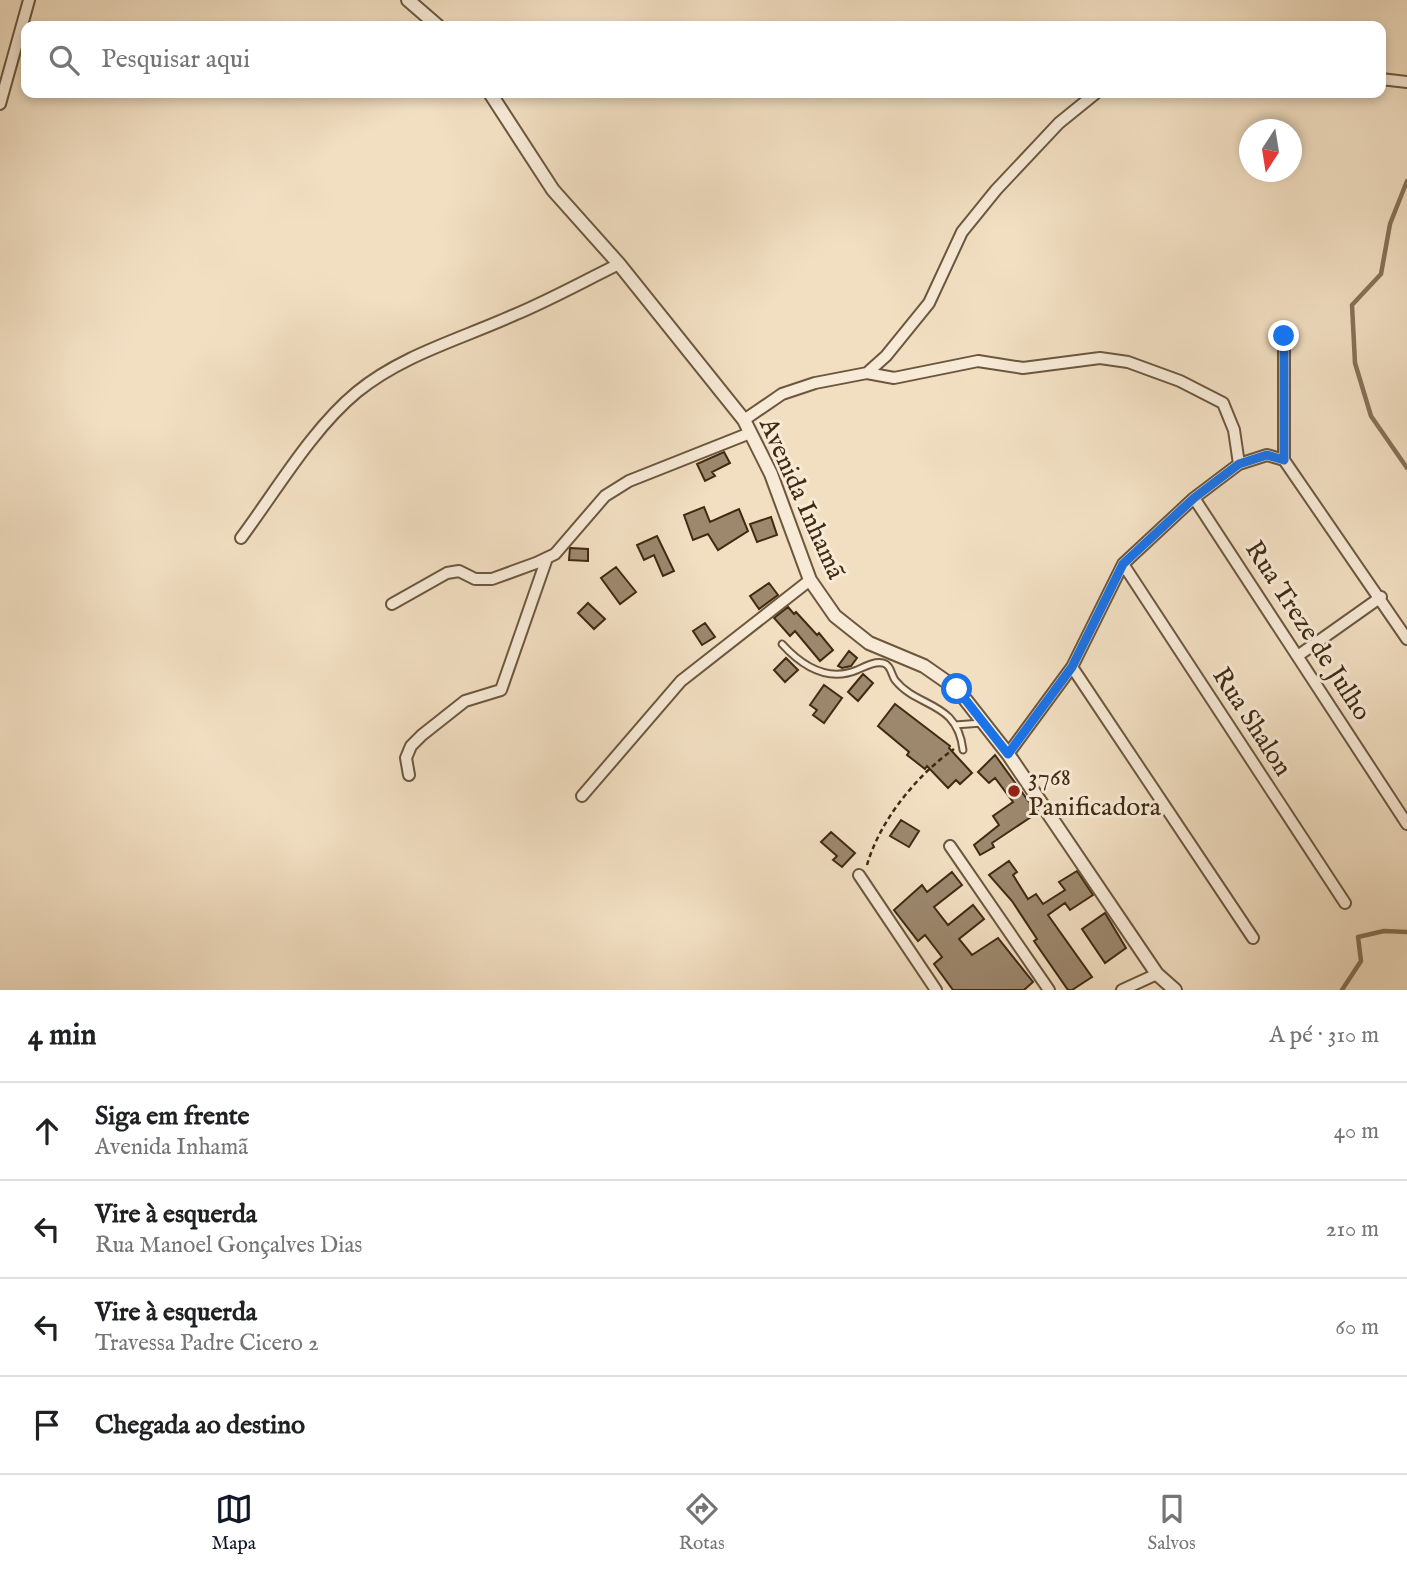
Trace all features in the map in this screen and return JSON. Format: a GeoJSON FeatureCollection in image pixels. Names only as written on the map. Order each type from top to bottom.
{"type":"FeatureCollection","features":[{"type":"Feature","properties":{"kind":"street"},"geometry":{"type":"LineString","coordinates":[[23,21],[29,0]]}},
{"type":"Feature","properties":{"kind":"street"},"geometry":{"type":"LineString","coordinates":[[408,0],[432,21]]}},
{"type":"Feature","properties":{"kind":"street"},"geometry":{"type":"LineString","coordinates":[[0,104],[21,29]]}},
{"type":"Feature","properties":{"kind":"street"},"geometry":{"type":"LineString","coordinates":[[1386,80],[1407,82]]}},
{"type":"Feature","properties":{"kind":"street","name":"Avenida Inhamã"},"geometry":{"type":"LineString","coordinates":[[492,98],[553,190],[619,264],[744,420],[771,474],[810,580],[835,616],[849,630],[943,677],[985,723],[1157,974],[1175,990]]}},
{"type":"Feature","properties":{"kind":"street"},"geometry":{"type":"LineString","coordinates":[[867,373],[886,356],[920,315],[945,274],[962,232],[996,190],[1059,123],[1090,98]]}},
{"type":"Feature","properties":{"kind":"street"},"geometry":{"type":"LineString","coordinates":[[241,538],[336,411],[358,391],[394,368],[451,340],[514,315],[619,264]]}},
{"type":"Feature","properties":{"kind":"street"},"geometry":{"type":"LineString","coordinates":[[1284,336],[1284,460],[1381,597],[1407,639]]}},
{"type":"Feature","properties":{"kind":"street"},"geometry":{"type":"LineString","coordinates":[[744,420],[782,394],[816,383],[867,373],[894,378],[978,361],[1023,368],[1081,358],[1128,362],[1180,381],[1223,403],[1234,430],[1239,464]]}},
{"type":"Feature","properties":{"kind":"street"},"geometry":{"type":"LineString","coordinates":[[392,604],[447,573],[459,571],[475,579],[492,579],[547,558],[555,554],[605,496],[629,481],[750,433]]}},
{"type":"Feature","properties":{"kind":"street"},"geometry":{"type":"LineString","coordinates":[[1008,754],[1072,667],[1123,564],[1194,498],[1239,464],[1267,455],[1284,460]]}},
{"type":"Feature","properties":{"kind":"street","name":"Rua Treze de Julho"},"geometry":{"type":"LineString","coordinates":[[1194,498],[1407,824]]}},
{"type":"Feature","properties":{"kind":"street"},"geometry":{"type":"LineString","coordinates":[[409,775],[406,758],[411,747],[422,735],[465,701],[501,690],[547,558]]}},
{"type":"Feature","properties":{"kind":"street","name":"Rua Shalon"},"geometry":{"type":"LineString","coordinates":[[1123,564],[1345,903]]}},
{"type":"Feature","properties":{"kind":"street"},"geometry":{"type":"LineString","coordinates":[[582,796],[681,681],[810,580]]}},
{"type":"Feature","properties":{"kind":"street"},"geometry":{"type":"LineString","coordinates":[[1299,655],[1381,597]]}},
{"type":"Feature","properties":{"kind":"street"},"geometry":{"type":"LineString","coordinates":[[1072,667],[1253,938]]}},
{"type":"Feature","properties":{"kind":"street"},"geometry":{"type":"LineString","coordinates":[[950,846],[1049,990]]}},
{"type":"Feature","properties":{"kind":"street"},"geometry":{"type":"LineString","coordinates":[[861,878],[936,990]]}},
{"type":"Feature","properties":{"kind":"street"},"geometry":{"type":"LineString","coordinates":[[1122,990],[1157,974]]}},
{"type":"Feature","properties":{"kind":"lane"},"geometry":{"type":"LineString","coordinates":[[782,645],[807,668],[835,675],[843,676],[874,663],[889,667]]}},
{"type":"Feature","properties":{"kind":"lane"},"geometry":{"type":"LineString","coordinates":[[895,654],[889,667],[895,681],[950,717],[964,750]]}},
{"type":"Feature","properties":{"kind":"lane"},"geometry":{"type":"LineString","coordinates":[[955,725],[985,723]]}},
{"type":"Feature","properties":{"kind":"path"},"geometry":{"type":"LineString","coordinates":[[861,878],[882,831],[906,797],[925,773],[962,743]]}},
{"type":"Feature","properties":{"kind":"building"},"geometry":{"type":"Polygon","coordinates":[[[724,452],[730,463],[712,472],[715,476],[705,481],[697,464],[724,452]]]}},
{"type":"Feature","properties":{"kind":"building"},"geometry":{"type":"Polygon","coordinates":[[[704,507],[710,522],[739,509],[748,531],[718,550],[708,534],[693,540],[684,515],[704,507]]]}},
{"type":"Feature","properties":{"kind":"building"},"geometry":{"type":"Polygon","coordinates":[[[771,517],[777,535],[757,542],[750,524],[771,517]]]}},
{"type":"Feature","properties":{"kind":"building"},"geometry":{"type":"Polygon","coordinates":[[[657,536],[674,571],[663,576],[654,555],[644,560],[637,545],[657,536]]]}},
{"type":"Feature","properties":{"kind":"building"},"geometry":{"type":"Polygon","coordinates":[[[570,548],[588,549],[588,561],[569,560],[570,548]]]}},
{"type":"Feature","properties":{"kind":"building"},"geometry":{"type":"Polygon","coordinates":[[[616,567],[636,592],[620,604],[601,578],[616,567]]]}},
{"type":"Feature","properties":{"kind":"building"},"geometry":{"type":"Polygon","coordinates":[[[769,583],[778,595],[759,609],[750,596],[769,583]]]}},
{"type":"Feature","properties":{"kind":"building"},"geometry":{"type":"Polygon","coordinates":[[[588,603],[605,619],[594,629],[578,613],[588,603]]]}},
{"type":"Feature","properties":{"kind":"building"},"geometry":{"type":"Polygon","coordinates":[[[788,607],[817,635],[819,633],[833,650],[820,661],[795,631],[790,636],[774,618],[788,607]]]}},
{"type":"Feature","properties":{"kind":"building"},"geometry":{"type":"Polygon","coordinates":[[[705,623],[715,637],[702,645],[693,631],[705,623]]]}},
{"type":"Feature","properties":{"kind":"building"},"geometry":{"type":"Polygon","coordinates":[[[849,651],[857,658],[851,666],[838,666],[849,651]]]}},
{"type":"Feature","properties":{"kind":"building"},"geometry":{"type":"Polygon","coordinates":[[[786,658],[798,670],[785,682],[774,670],[786,658]]]}},
{"type":"Feature","properties":{"kind":"building"},"geometry":{"type":"Polygon","coordinates":[[[863,674],[873,683],[858,701],[848,692],[863,674]]]}},
{"type":"Feature","properties":{"kind":"building"},"geometry":{"type":"Polygon","coordinates":[[[824,685],[842,698],[824,723],[813,715],[817,710],[810,705],[824,685]]]}},
{"type":"Feature","properties":{"kind":"building"},"geometry":{"type":"Polygon","coordinates":[[[895,704],[950,746],[972,773],[960,784],[956,780],[948,788],[927,766],[925,769],[907,755],[909,752],[878,726],[895,704]]]}},
{"type":"Feature","properties":{"kind":"building"},"geometry":{"type":"Polygon","coordinates":[[[995,755],[1037,813],[992,843],[994,847],[980,855],[974,845],[999,825],[993,816],[1013,802],[995,778],[989,783],[978,772],[995,755]]]}},
{"type":"Feature","properties":{"kind":"building"},"geometry":{"type":"Polygon","coordinates":[[[901,820],[919,831],[909,847],[890,836],[901,820]]]}},
{"type":"Feature","properties":{"kind":"building"},"geometry":{"type":"Polygon","coordinates":[[[831,832],[855,853],[842,867],[833,860],[837,856],[821,842],[831,832]]]}},
{"type":"Feature","properties":{"kind":"building"},"geometry":{"type":"Polygon","coordinates":[[[1009,861],[1017,872],[1013,875],[1028,899],[1036,894],[1043,904],[1065,890],[1059,882],[1077,871],[1093,895],[1070,910],[1065,903],[1048,915],[1092,977],[1072,990],[1068,990],[1034,941],[1037,939],[1012,901],[989,875],[1009,861]]]}},
{"type":"Feature","properties":{"kind":"building"},"geometry":{"type":"Polygon","coordinates":[[[952,872],[962,885],[934,907],[948,925],[973,905],[984,919],[959,939],[972,955],[998,938],[1033,982],[1024,990],[953,990],[934,964],[942,957],[925,935],[918,941],[894,910],[922,885],[927,892],[952,872]]]}},
{"type":"Feature","properties":{"kind":"building"},"geometry":{"type":"Polygon","coordinates":[[[1105,913],[1126,948],[1105,963],[1082,929],[1105,913]]]}},
{"type":"Feature","properties":{"kind":"waterway"},"geometry":{"type":"LineString","coordinates":[[1407,181],[1390,224],[1381,274],[1352,305],[1355,363],[1371,416],[1407,468]]}},
{"type":"Feature","properties":{"kind":"waterway"},"geometry":{"type":"LineString","coordinates":[[1342,990],[1361,961],[1358,937],[1384,931],[1407,932]]}},
{"type":"Feature","properties":{"kind":"place","name":"3768 Panificadora"},"geometry":{"type":"Point","coordinates":[1014,791]}},
{"type":"Feature","properties":{"kind":"route"},"geometry":{"type":"LineString","coordinates":[[957,689],[1008,754],[1072,667],[1091,622],[1123,564],[1194,498],[1239,464],[1267,455],[1284,460],[1284,336]]}}]}
